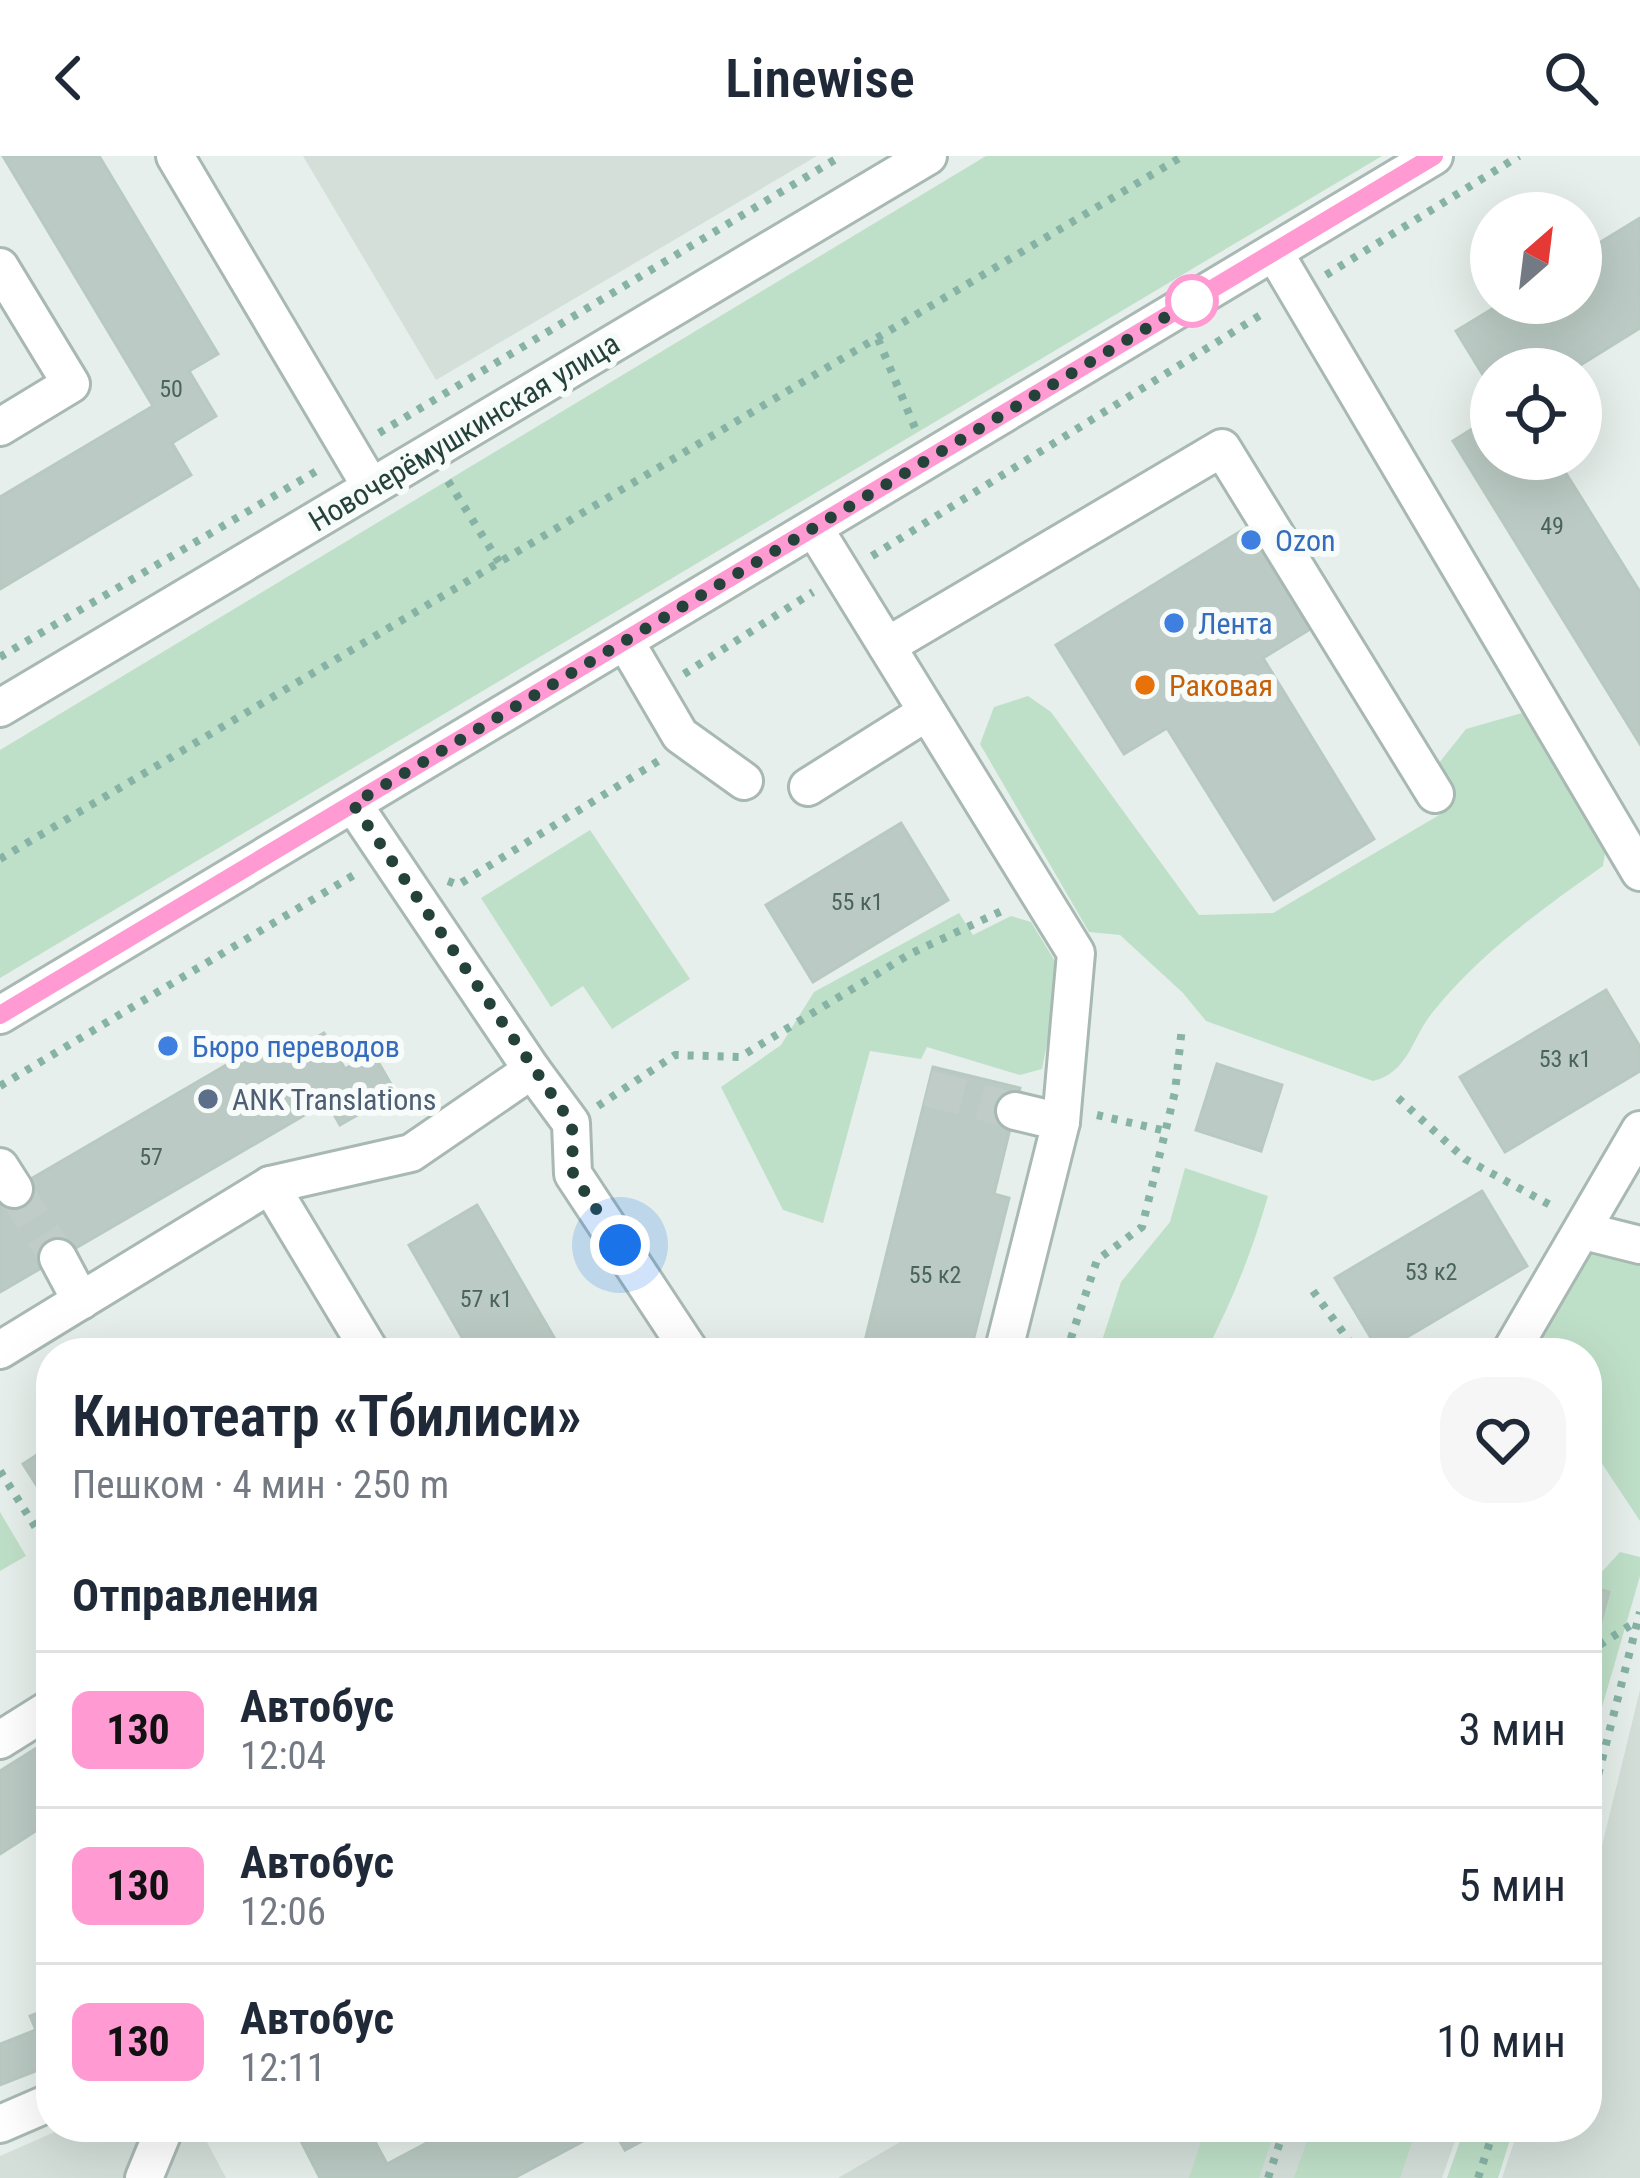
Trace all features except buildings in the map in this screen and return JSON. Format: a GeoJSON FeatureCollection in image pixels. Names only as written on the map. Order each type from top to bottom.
{"type":"FeatureCollection","features":[{"type":"Feature","properties":{"kind":"street"},"geometry":{"type":"LineString","coordinates":[[175,156],[371,488]]}},
{"type":"Feature","properties":{"kind":"street"},"geometry":{"type":"LineString","coordinates":[[0,1015],[1434,156]]}},
{"type":"Feature","properties":{"kind":"street","name":"Новочерёмушкинская улица"},"geometry":{"type":"LineString","coordinates":[[0,708],[922,157]]}},
{"type":"Feature","properties":{"kind":"street"},"geometry":{"type":"LineString","coordinates":[[1274,252],[1640,872]]}},
{"type":"Feature","properties":{"kind":"street"},"geometry":{"type":"LineString","coordinates":[[0,267],[70,384],[0,427]]}},
{"type":"Feature","properties":{"kind":"street"},"geometry":{"type":"LineString","coordinates":[[886,646],[1222,448],[1435,794]]}},
{"type":"Feature","properties":{"kind":"street"},"geometry":{"type":"LineString","coordinates":[[814,528],[1076,953],[1061,1114],[1007,1338]]}},
{"type":"Feature","properties":{"kind":"street"},"geometry":{"type":"LineString","coordinates":[[625,641],[680,735],[744,781]]}},
{"type":"Feature","properties":{"kind":"street"},"geometry":{"type":"LineString","coordinates":[[808,788],[928,712]]}},
{"type":"Feature","properties":{"kind":"street"},"geometry":{"type":"LineString","coordinates":[[353,804],[572,1124],[573,1174],[681,1338]]}},
{"type":"Feature","properties":{"kind":"street"},"geometry":{"type":"LineString","coordinates":[[0,1350],[270,1185],[411,1153],[532,1070]]}},
{"type":"Feature","properties":{"kind":"street"},"geometry":{"type":"LineString","coordinates":[[1015,1111],[1061,1114]]}},
{"type":"Feature","properties":{"kind":"street"},"geometry":{"type":"LineString","coordinates":[[1519,1338],[1640,1130]]}},
{"type":"Feature","properties":{"kind":"street"},"geometry":{"type":"LineString","coordinates":[[270,1185],[362,1338]]}},
{"type":"Feature","properties":{"kind":"street"},"geometry":{"type":"LineString","coordinates":[[1586,1228],[1640,1245]]}},
{"type":"Feature","properties":{"kind":"street"},"geometry":{"type":"LineString","coordinates":[[58,1258],[80,1301]]}},
{"type":"Feature","properties":{"kind":"street"},"geometry":{"type":"LineString","coordinates":[[0,1740],[36,1717]]}},
{"type":"Feature","properties":{"kind":"street"},"geometry":{"type":"LineString","coordinates":[[0,2125],[36,2109]]}},
{"type":"Feature","properties":{"kind":"street"},"geometry":{"type":"LineString","coordinates":[[145,2178],[159,2142]]}},
{"type":"Feature","properties":{"kind":"path"},"geometry":{"type":"LineString","coordinates":[[0,656],[841,156]]}},
{"type":"Feature","properties":{"kind":"path"},"geometry":{"type":"LineString","coordinates":[[0,860],[1183,156]]}},
{"type":"Feature","properties":{"kind":"path"},"geometry":{"type":"LineString","coordinates":[[0,1086],[388,855],[458,885],[660,762],[674,679],[1519,156]]}},
{"type":"Feature","properties":{"kind":"path"},"geometry":{"type":"LineString","coordinates":[[878,339],[918,435]]}},
{"type":"Feature","properties":{"kind":"path"},"geometry":{"type":"LineString","coordinates":[[441,470],[499,562]]}},
{"type":"Feature","properties":{"kind":"path"},"geometry":{"type":"LineString","coordinates":[[572,1124],[675,1054],[740,1057],[910,954],[1039,893]]}},
{"type":"Feature","properties":{"kind":"path"},"geometry":{"type":"LineString","coordinates":[[1071,1338],[1097,1260],[1142,1227],[1175,1092],[1182,1028]]}},
{"type":"Feature","properties":{"kind":"path"},"geometry":{"type":"LineString","coordinates":[[1398,1098],[1465,1160],[1586,1228]]}},
{"type":"Feature","properties":{"kind":"path"},"geometry":{"type":"LineString","coordinates":[[1061,1114],[1166,1132]]}},
{"type":"Feature","properties":{"kind":"path"},"geometry":{"type":"LineString","coordinates":[[1313,1291],[1347,1338]]}},
{"type":"Feature","properties":{"kind":"path"},"geometry":{"type":"LineString","coordinates":[[0,1471],[36,1528]]}},
{"type":"Feature","properties":{"kind":"path"},"geometry":{"type":"LineString","coordinates":[[1602,1642],[1639,1616]]}},
{"type":"Feature","properties":{"kind":"path"},"geometry":{"type":"LineString","coordinates":[[1602,1760],[1639,1616]]}},
{"type":"Feature","properties":{"kind":"path"},"geometry":{"type":"LineString","coordinates":[[1268,2178],[1281,2142]]}},
{"type":"Feature","properties":{"kind":"path"},"geometry":{"type":"LineString","coordinates":[[1478,2178],[1490,2142]]}},
{"type":"Feature","properties":{"kind":"shaded area"},"geometry":{"type":"Polygon","coordinates":[[[303,156],[817,156],[436,380],[303,156]]]}},
{"type":"Feature","properties":{"kind":"shaded area"},"geometry":{"type":"Polygon","coordinates":[[[1640,1690],[1640,2178],[1502,2178],[1514,2142],[1602,2142],[1602,1846],[1640,1690]]]}},
{"type":"Feature","properties":{"kind":"shaded area"},"geometry":{"type":"Polygon","coordinates":[[[36,2140],[207,2142],[226,2178],[0,2178],[0,2156],[36,2140]]]}},
{"type":"Feature","properties":{"kind":"shaded area"},"geometry":{"type":"Polygon","coordinates":[[[900,2142],[1455,2142],[1442,2178],[838,2178],[900,2142]]]}},
{"type":"Feature","properties":{"kind":"green space"},"geometry":{"type":"Polygon","coordinates":[[[986,156],[1382,156],[0,978],[0,750],[986,156]]]}},
{"type":"Feature","properties":{"kind":"green space"},"geometry":{"type":"Polygon","coordinates":[[[1028,696],[1051,712],[1199,915],[1273,913],[1446,811],[1435,768],[1466,729],[1522,713],[1537,716],[1606,847],[1603,866],[1470,971],[1432,1013],[1402,1063],[1373,1081],[1206,1021],[1120,935],[1089,932],[980,744],[994,707],[1028,696]]]}},
{"type":"Feature","properties":{"kind":"green space"},"geometry":{"type":"Polygon","coordinates":[[[590,830],[690,979],[612,1029],[583,986],[551,1007],[481,898],[590,830]]]}},
{"type":"Feature","properties":{"kind":"green space"},"geometry":{"type":"Polygon","coordinates":[[[959,913],[973,935],[1011,916],[1031,922],[1061,971],[1042,1069],[1020,1075],[927,1047],[921,1059],[870,1051],[823,1223],[783,1210],[721,1087],[781,1045],[814,992],[959,913]]]}},
{"type":"Feature","properties":{"kind":"green space"},"geometry":{"type":"Polygon","coordinates":[[[1185,1168],[1268,1196],[1212,1338],[1103,1338],[1121,1282],[1170,1222],[1185,1168]]]}},
{"type":"Feature","properties":{"kind":"green space"},"geometry":{"type":"Polygon","coordinates":[[[1591,1242],[1640,1253],[1640,1521],[1602,1464],[1602,1338],[1537,1338],[1591,1242]]]}},
{"type":"Feature","properties":{"kind":"green space"},"geometry":{"type":"Polygon","coordinates":[[[0,1512],[26,1556],[0,1571],[0,1512]]]}},
{"type":"Feature","properties":{"kind":"green space"},"geometry":{"type":"Polygon","coordinates":[[[1620,1552],[1640,1557],[1640,1576],[1602,1707],[1602,1572],[1620,1552]]]}},
{"type":"Feature","properties":{"kind":"green space"},"geometry":{"type":"Polygon","coordinates":[[[1201,2142],[1271,2142],[1259,2178],[1189,2178],[1201,2142]]]}},
{"type":"Feature","properties":{"kind":"green space"},"geometry":{"type":"Polygon","coordinates":[[[1307,2142],[1412,2142],[1400,2178],[1294,2178],[1307,2142]]]}},
{"type":"Feature","properties":{"kind":"green space"},"geometry":{"type":"Polygon","coordinates":[[[1460,2142],[1509,2142],[1498,2178],[1447,2178],[1460,2142]]]}},
{"type":"Feature","properties":{"kind":"tunnel"},"geometry":{"type":"LineString","coordinates":[[928,1088],[1015,1111]]}},
{"type":"Feature","properties":{"kind":"tunnel"},"geometry":{"type":"LineString","coordinates":[[14,1189],[58,1258]]}},
{"type":"Feature","properties":{"kind":"bus line","name":"130"},"geometry":{"type":"LineString","coordinates":[[0,1015],[1434,156]]}},
{"type":"Feature","properties":{"kind":"place","name":"Ozon"},"geometry":{"type":"Point","coordinates":[1251,540]}},
{"type":"Feature","properties":{"kind":"place","name":"Лента"},"geometry":{"type":"Point","coordinates":[1174,623]}},
{"type":"Feature","properties":{"kind":"place","name":"Раковая"},"geometry":{"type":"Point","coordinates":[1145,685]}},
{"type":"Feature","properties":{"kind":"place","name":"Бюро переводов"},"geometry":{"type":"Point","coordinates":[168,1046]}},
{"type":"Feature","properties":{"kind":"place","name":"ANK Translations"},"geometry":{"type":"Point","coordinates":[208,1099]}},
{"type":"Feature","properties":{"kind":"route"},"geometry":{"type":"LineString","coordinates":[[620,1245],[573,1174],[572,1124],[353,804],[1192,301]]}}]}
